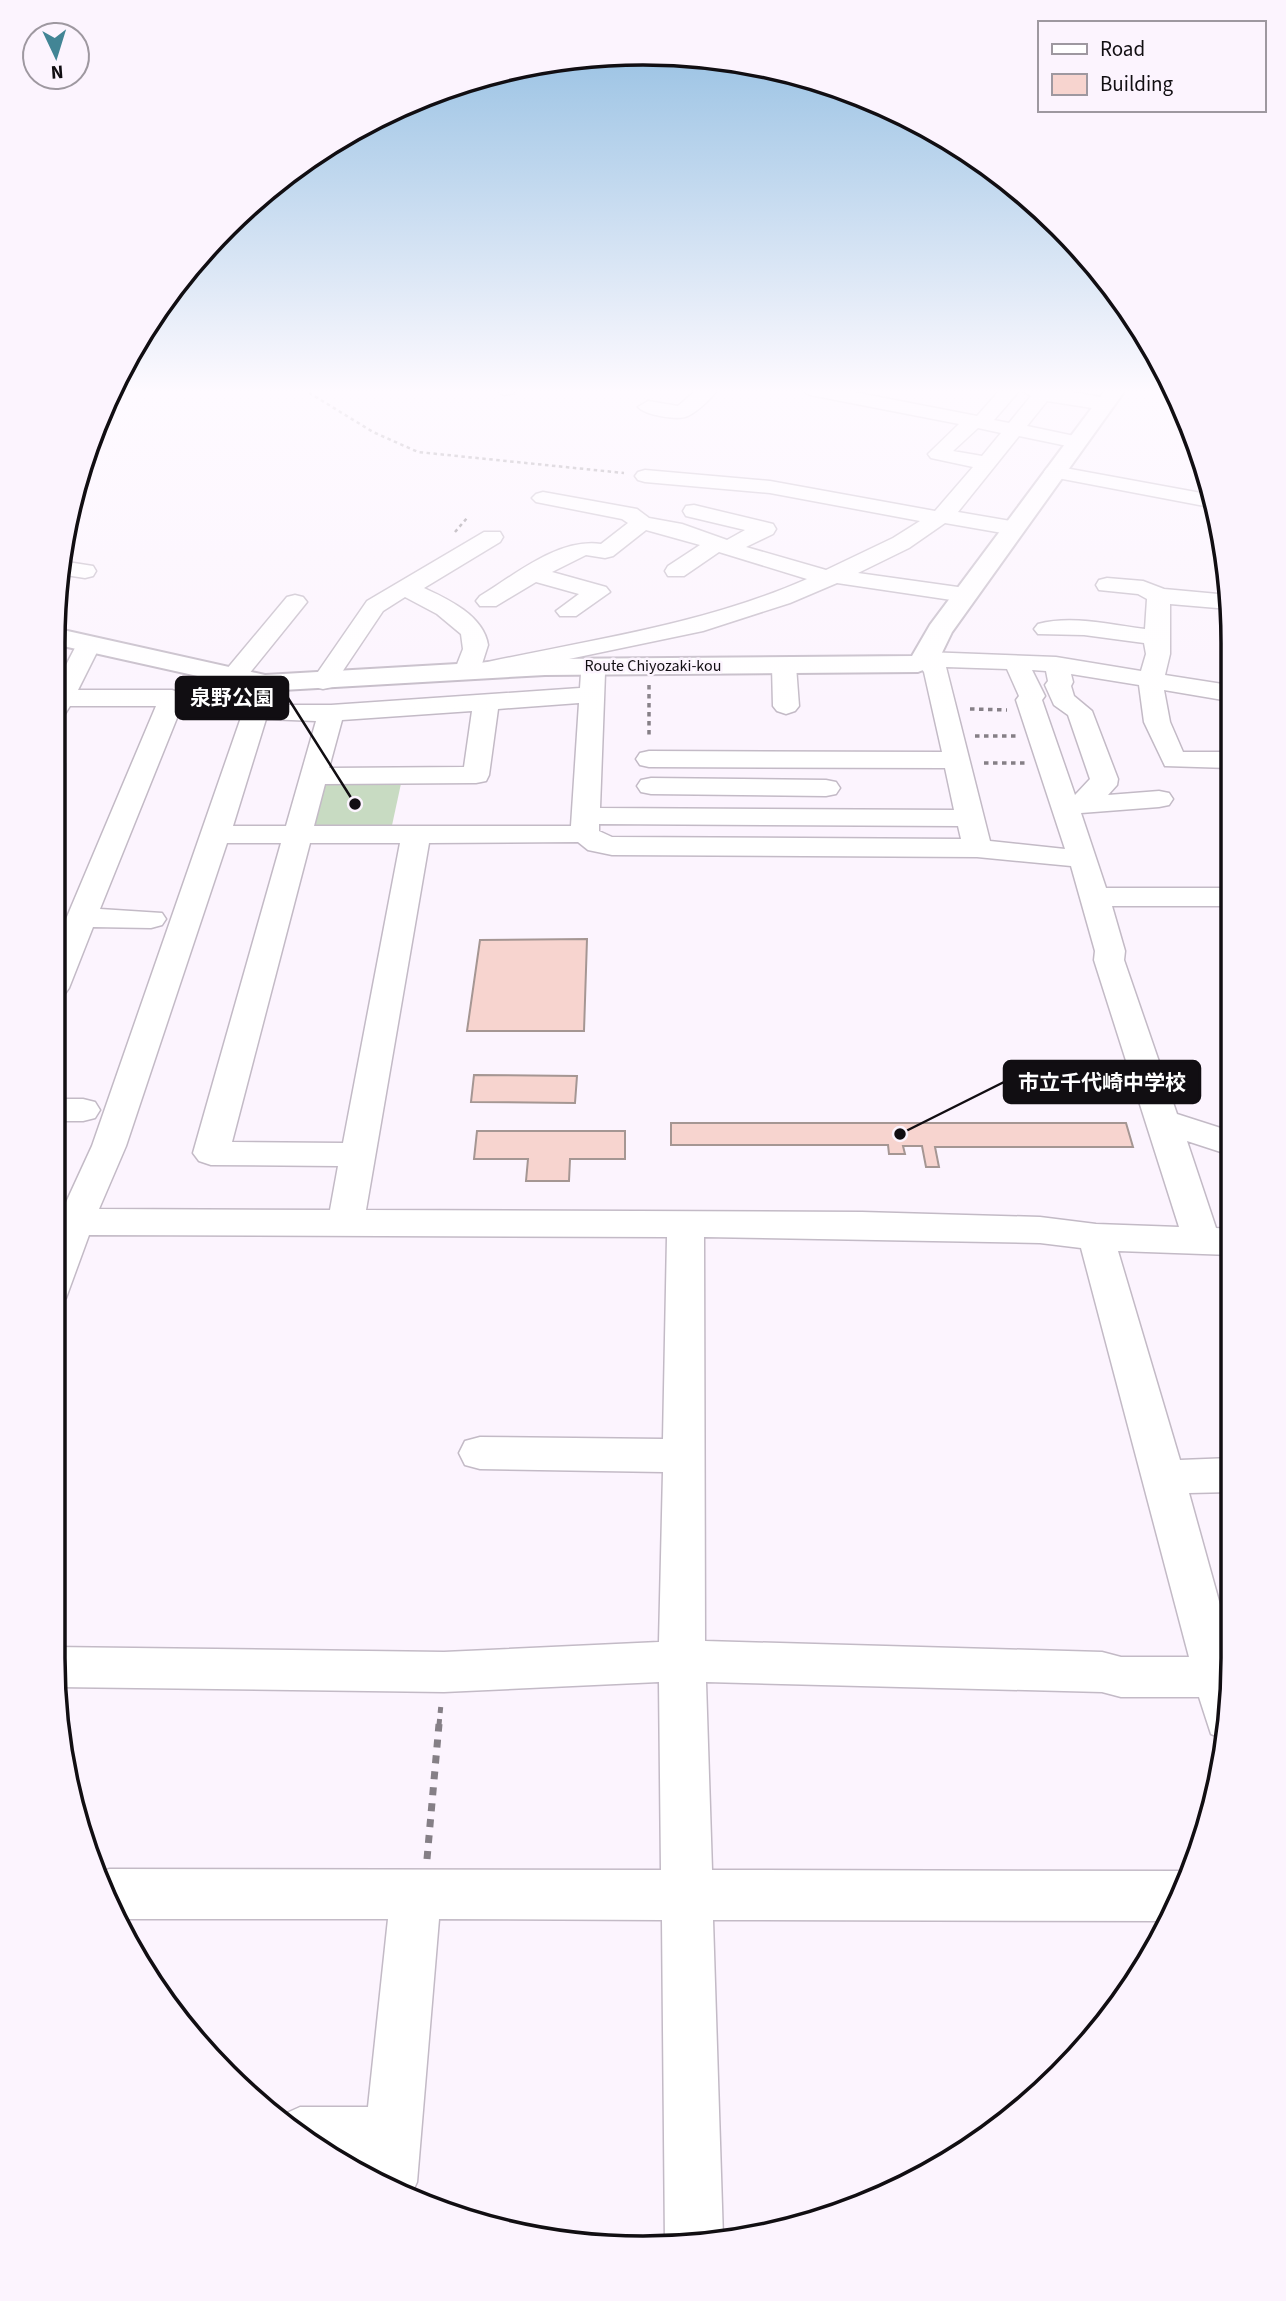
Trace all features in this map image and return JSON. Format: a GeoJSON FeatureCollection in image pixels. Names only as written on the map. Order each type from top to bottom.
{"type":"FeatureCollection","features":[{"type":"Feature","properties":{"kind":"main road"},"geometry":{"type":"LineString","coordinates":[[926,659],[939,631],[1037,496]]}},
{"type":"Feature","properties":{"kind":"main road","name":"Route Chiyozaki-kou"},"geometry":{"type":"LineString","coordinates":[[65,639],[265,683],[593,666],[901,667],[918,664],[926,659]]}},
{"type":"Feature","properties":{"kind":"street"},"geometry":{"type":"LineString","coordinates":[[674,529],[705,496]]}},
{"type":"Feature","properties":{"kind":"street"},"geometry":{"type":"LineString","coordinates":[[822,496],[1014,528]]}},
{"type":"Feature","properties":{"kind":"street"},"geometry":{"type":"LineString","coordinates":[[405,589],[420,593],[445,608],[472,632],[476,646],[470,672],[695,626],[782,598],[901,543],[940,517],[958,496]]}},
{"type":"Feature","properties":{"kind":"street"},"geometry":{"type":"LineString","coordinates":[[1184,496],[1204,500]]}},
{"type":"Feature","properties":{"kind":"street"},"geometry":{"type":"LineString","coordinates":[[543,498],[629,514],[642,523],[674,529],[832,577],[965,595]]}},
{"type":"Feature","properties":{"kind":"street"},"geometry":{"type":"LineString","coordinates":[[676,571],[724,545],[772,524],[694,511]]}},
{"type":"Feature","properties":{"kind":"street"},"geometry":{"type":"LineString","coordinates":[[488,601],[565,555],[584,548],[606,551],[642,523]]}},
{"type":"Feature","properties":{"kind":"street"},"geometry":{"type":"LineString","coordinates":[[323,682],[375,606],[492,537]]}},
{"type":"Feature","properties":{"kind":"street"},"geometry":{"type":"LineString","coordinates":[[70,569],[85,571]]}},
{"type":"Feature","properties":{"kind":"street"},"geometry":{"type":"LineString","coordinates":[[534,574],[598,592],[568,611]]}},
{"type":"Feature","properties":{"kind":"street"},"geometry":{"type":"LineString","coordinates":[[1107,585],[1143,588],[1159,596],[1220,601]]}},
{"type":"Feature","properties":{"kind":"street"},"geometry":{"type":"LineString","coordinates":[[1159,596],[1158,654],[1150,673],[1152,710],[1158,730],[1174,761],[1221,760]]}},
{"type":"Feature","properties":{"kind":"street"},"geometry":{"type":"LineString","coordinates":[[235,675],[295,602]]}},
{"type":"Feature","properties":{"kind":"street"},"geometry":{"type":"LineString","coordinates":[[1046,629],[1090,622],[1093,631],[1157,637]]}},
{"type":"Feature","properties":{"kind":"street"},"geometry":{"type":"LineString","coordinates":[[65,690],[89,644]]}},
{"type":"Feature","properties":{"kind":"street"},"geometry":{"type":"LineString","coordinates":[[926,659],[1056,664],[1221,691]]}},
{"type":"Feature","properties":{"kind":"street"},"geometry":{"type":"LineString","coordinates":[[926,659],[936,670],[974,833]]}},
{"type":"Feature","properties":{"kind":"street"},"geometry":{"type":"LineString","coordinates":[[65,1222],[686,1223],[1040,1230],[1096,1237],[1217,1241],[1165,1122],[1110,960],[1110,951],[1083,859],[1072,806],[1050,763],[1029,700],[1032,696],[1015,661]]}},
{"type":"Feature","properties":{"kind":"street"},"geometry":{"type":"LineString","coordinates":[[1056,664],[1062,682],[1058,685],[1063,700],[1079,711],[1104,779],[1103,785],[1072,806]]}},
{"type":"Feature","properties":{"kind":"street"},"geometry":{"type":"LineString","coordinates":[[593,666],[586,825],[597,844],[612,846],[974,833],[1083,859]]}},
{"type":"Feature","properties":{"kind":"street"},"geometry":{"type":"LineString","coordinates":[[784,666],[786,706]]}},
{"type":"Feature","properties":{"kind":"street"},"geometry":{"type":"LineString","coordinates":[[65,1220],[109,1146],[265,683]]}},
{"type":"Feature","properties":{"kind":"street"},"geometry":{"type":"LineString","coordinates":[[271,713],[331,713],[592,695]]}},
{"type":"Feature","properties":{"kind":"street"},"geometry":{"type":"LineString","coordinates":[[65,705],[173,698],[65,959]]}},
{"type":"Feature","properties":{"kind":"street"},"geometry":{"type":"LineString","coordinates":[[313,776],[476,775],[486,702]]}},
{"type":"Feature","properties":{"kind":"street"},"geometry":{"type":"LineString","coordinates":[[331,713],[211,1153],[359,1155]]}},
{"type":"Feature","properties":{"kind":"street"},"geometry":{"type":"LineString","coordinates":[[649,759],[956,753]]}},
{"type":"Feature","properties":{"kind":"street"},"geometry":{"type":"LineString","coordinates":[[651,786],[826,788]]}},
{"type":"Feature","properties":{"kind":"street"},"geometry":{"type":"LineString","coordinates":[[1072,806],[1159,799]]}},
{"type":"Feature","properties":{"kind":"street"},"geometry":{"type":"LineString","coordinates":[[216,835],[416,834],[586,825]]}},
{"type":"Feature","properties":{"kind":"street"},"geometry":{"type":"LineString","coordinates":[[346,1223],[416,834]]}},
{"type":"Feature","properties":{"kind":"street"},"geometry":{"type":"LineString","coordinates":[[1093,897],[1221,897]]}},
{"type":"Feature","properties":{"kind":"street"},"geometry":{"type":"LineString","coordinates":[[65,910],[151,919]]}},
{"type":"Feature","properties":{"kind":"street"},"geometry":{"type":"LineString","coordinates":[[1165,1122],[1221,1140]]}},
{"type":"Feature","properties":{"kind":"street"},"geometry":{"type":"LineString","coordinates":[[686,1223],[682,1661],[694,2234]]}},
{"type":"Feature","properties":{"kind":"street"},"geometry":{"type":"LineString","coordinates":[[1096,1237],[1164,1477],[1220,1691]]}},
{"type":"Feature","properties":{"kind":"street"},"geometry":{"type":"LineString","coordinates":[[480,1453],[684,1456]]}},
{"type":"Feature","properties":{"kind":"street"},"geometry":{"type":"LineString","coordinates":[[1164,1477],[1221,1475]]}},
{"type":"Feature","properties":{"kind":"street"},"geometry":{"type":"LineString","coordinates":[[65,1667],[444,1672],[682,1661],[1102,1672],[1220,1698]]}},
{"type":"Feature","properties":{"kind":"street"},"geometry":{"type":"LineString","coordinates":[[115,1894],[1170,1896]]}},
{"type":"Feature","properties":{"kind":"street"},"geometry":{"type":"LineString","coordinates":[[326,2142],[391,2158],[420,1895]]}},
{"type":"Feature","properties":{"kind":"path"},"geometry":{"type":"LineString","coordinates":[[946,709],[1032,710]]}},
{"type":"Feature","properties":{"kind":"path"},"geometry":{"type":"LineString","coordinates":[[956,753],[1041,736]]}},
{"type":"Feature","properties":{"kind":"path"},"geometry":{"type":"LineString","coordinates":[[956,753],[1050,763]]}},
{"type":"Feature","properties":{"kind":"path"},"geometry":{"type":"LineString","coordinates":[[420,1895],[444,1672]]}},
{"type":"Feature","properties":{"kind":"green space"},"geometry":{"type":"Polygon","coordinates":[[[402,779],[391,830],[318,830],[309,824],[318,784],[402,779]]]}},
{"type":"Feature","properties":{"kind":"building"},"geometry":{"type":"Polygon","coordinates":[[[587,939],[584,1031],[467,1031],[480,940],[587,939]]]}},
{"type":"Feature","properties":{"kind":"building"},"geometry":{"type":"Polygon","coordinates":[[[474,1075],[577,1076],[575,1103],[471,1102],[474,1075]]]}},
{"type":"Feature","properties":{"kind":"building"},"geometry":{"type":"Polygon","coordinates":[[[671,1123],[1126,1123],[1133,1147],[935,1147],[939,1167],[926,1167],[922,1146],[903,1146],[905,1154],[889,1154],[888,1145],[671,1145],[671,1123]]]}},
{"type":"Feature","properties":{"kind":"building"},"geometry":{"type":"Polygon","coordinates":[[[477,1131],[625,1131],[625,1159],[570,1159],[569,1181],[526,1181],[528,1159],[474,1159],[477,1131]]]}},
{"type":"Feature","properties":{"kind":"place","name":"泉野公園"},"geometry":{"type":"Point","coordinates":[355,804]}},
{"type":"Feature","properties":{"kind":"place","name":"市立千代崎中学校"},"geometry":{"type":"Point","coordinates":[900,1134]}}]}
